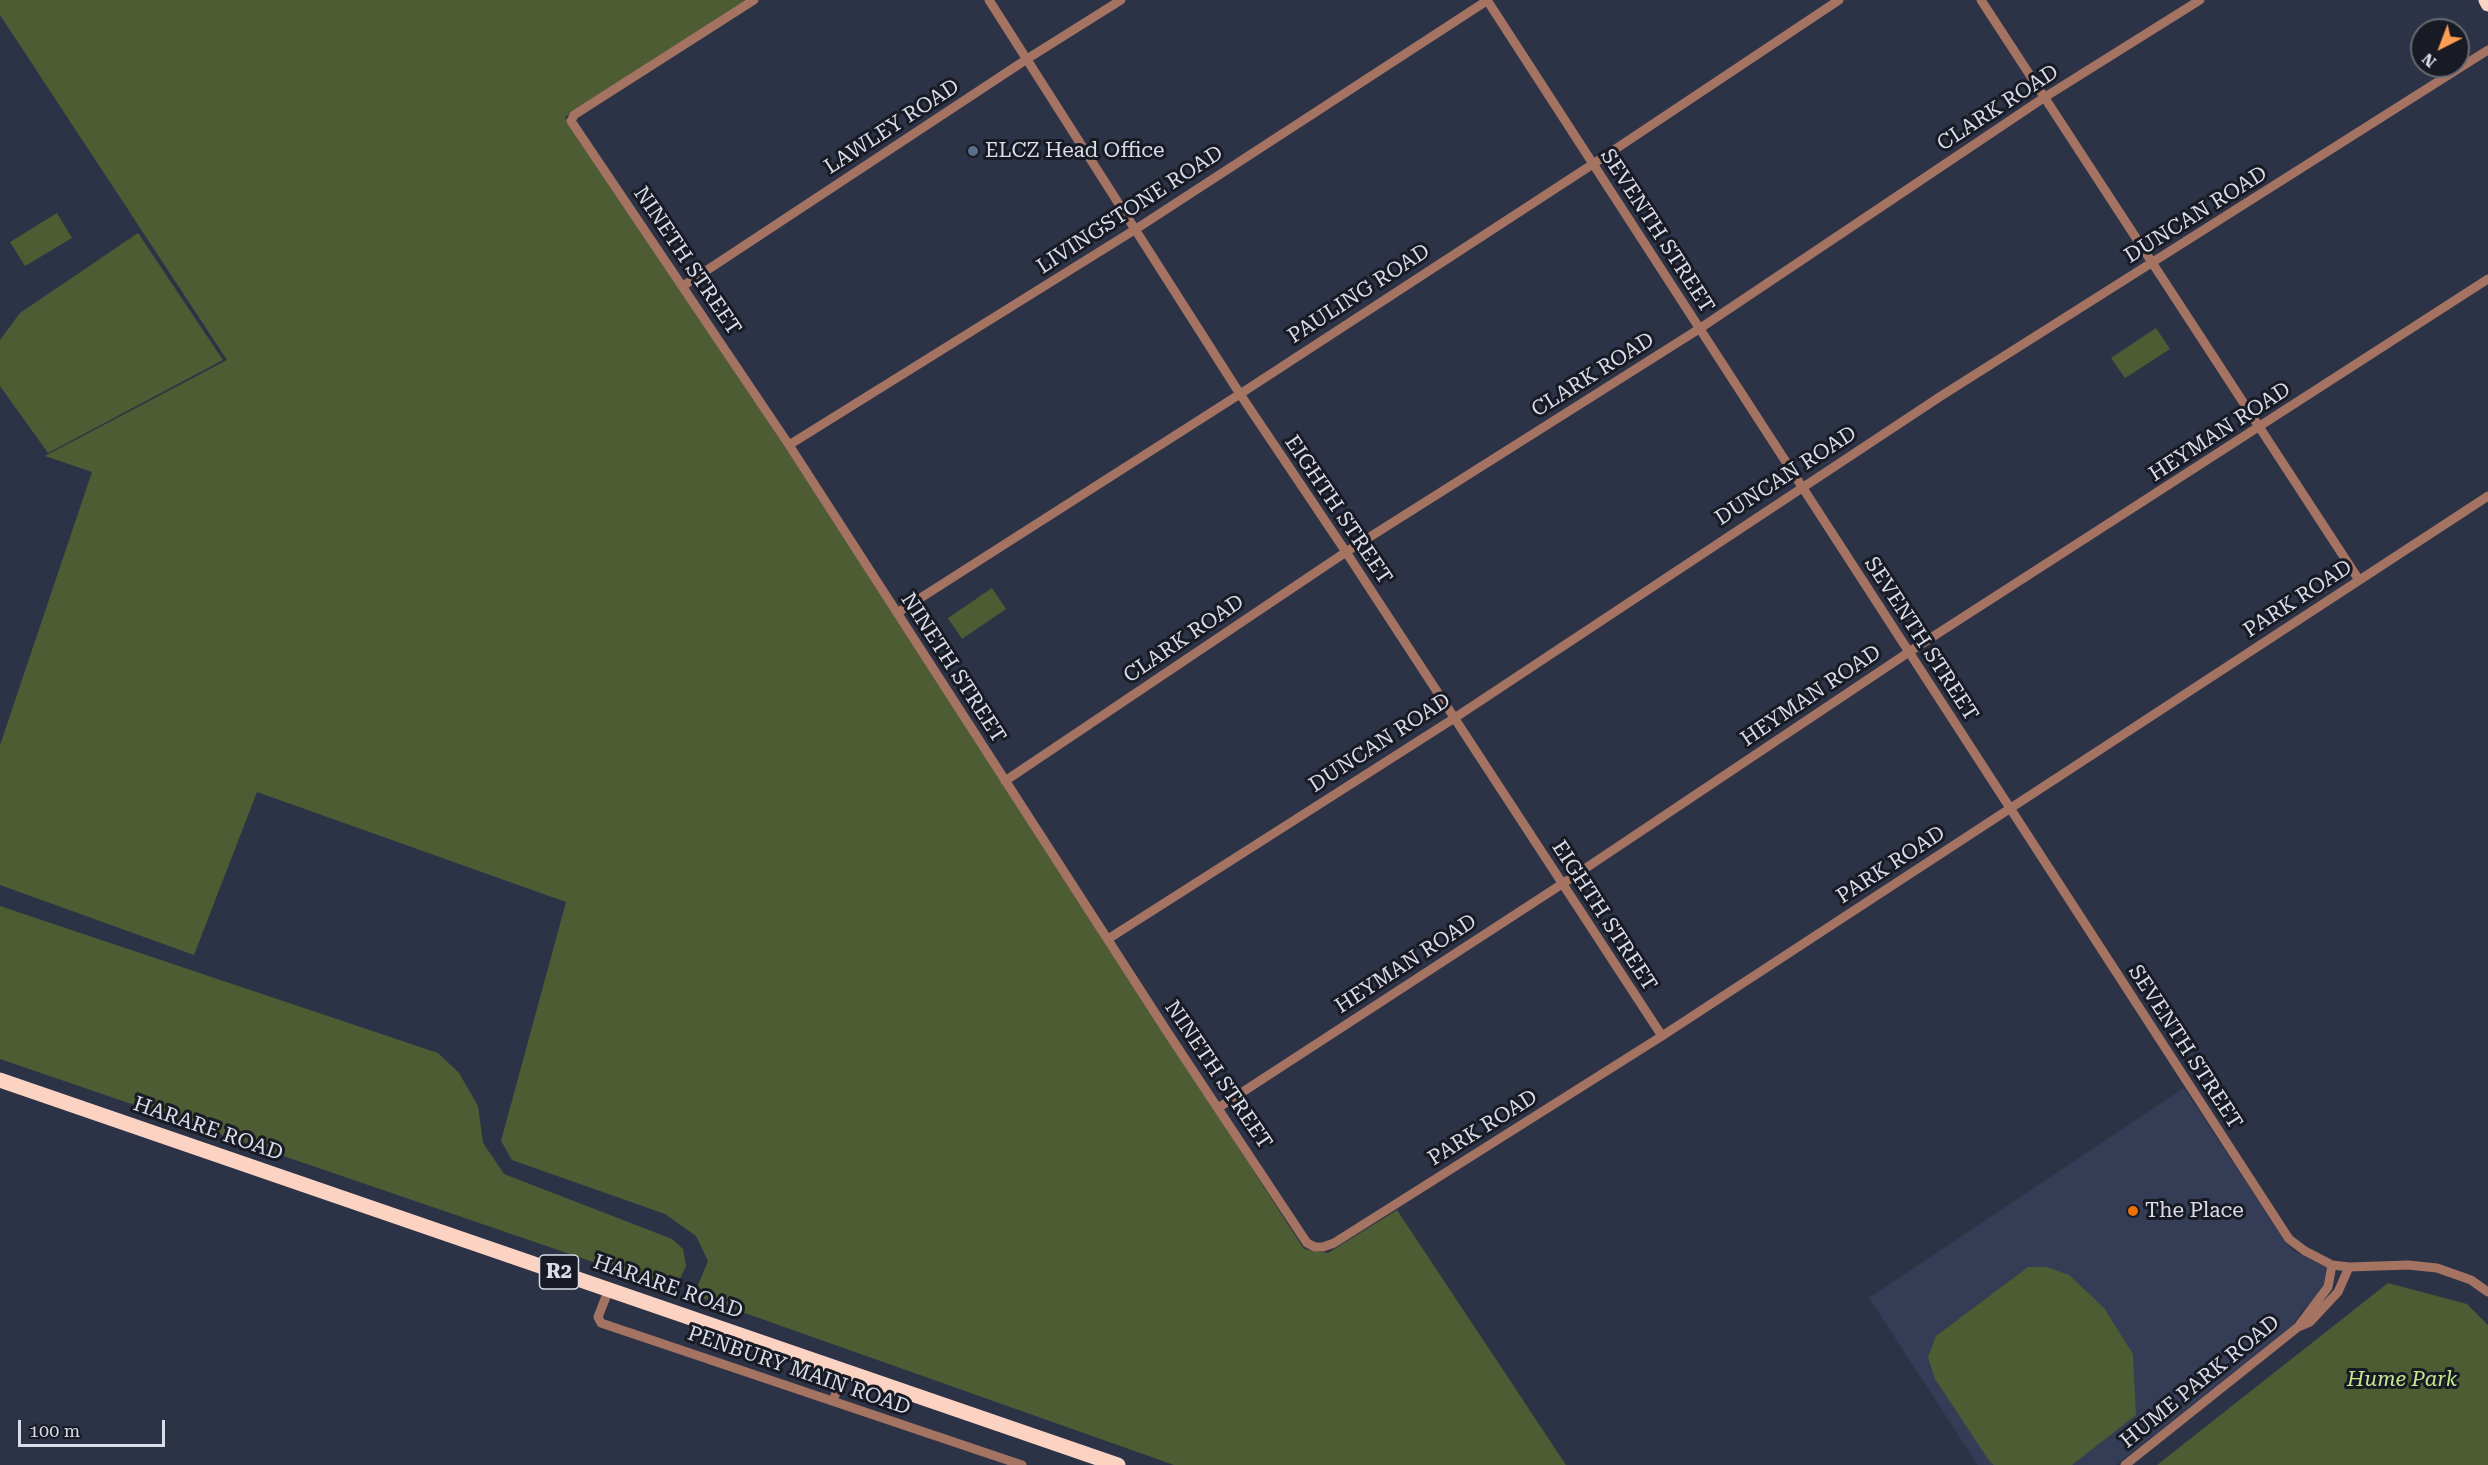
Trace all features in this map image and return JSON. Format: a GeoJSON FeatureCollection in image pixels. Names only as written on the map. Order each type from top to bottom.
{"type":"FeatureCollection","features":[{"type":"Feature","properties":{"kind":"highway"},"geometry":{"type":"LineString","coordinates":[[2486,0],[2488,4]]}},
{"type":"Feature","properties":{"kind":"highway","name":"HARARE ROAD"},"geometry":{"type":"LineString","coordinates":[[0,1080],[609,1288],[1117,1465]]}},
{"type":"Feature","properties":{"kind":"street","name":"NINETH STREET"},"geometry":{"type":"LineString","coordinates":[[754,0],[574,115],[570,118],[572,124],[789,445],[1307,1243]]}},
{"type":"Feature","properties":{"kind":"street","name":"EIGHTH STREET"},"geometry":{"type":"LineString","coordinates":[[989,0],[1240,394],[1662,1036]]}},
{"type":"Feature","properties":{"kind":"street","name":"LAWLEY ROAD"},"geometry":{"type":"LineString","coordinates":[[683,286],[1027,59],[1121,0]]}},
{"type":"Feature","properties":{"kind":"street","name":"SEVENTH STREET"},"geometry":{"type":"LineString","coordinates":[[1487,0],[2278,1224],[2296,1245],[2332,1265],[2349,1267]]}},
{"type":"Feature","properties":{"kind":"street","name":"LIVINGSTONE ROAD"},"geometry":{"type":"LineString","coordinates":[[789,445],[1136,229],[1487,0]]}},
{"type":"Feature","properties":{"kind":"street","name":"PAULING ROAD"},"geometry":{"type":"LineString","coordinates":[[897,613],[1240,394],[1593,164],[1839,0]]}},
{"type":"Feature","properties":{"kind":"street"},"geometry":{"type":"LineString","coordinates":[[1981,0],[2359,580]]}},
{"type":"Feature","properties":{"kind":"street","name":"CLARK ROAD"},"geometry":{"type":"LineString","coordinates":[[1005,781],[1346,552],[1699,329],[2045,98],[2200,0]]}},
{"type":"Feature","properties":{"kind":"street","name":"DUNCAN ROAD"},"geometry":{"type":"LineString","coordinates":[[1108,939],[1453,719],[1801,488],[2488,50]]}},
{"type":"Feature","properties":{"kind":"street","name":"HEYMAN ROAD"},"geometry":{"type":"LineString","coordinates":[[1218,1108],[1562,884],[1909,652],[2488,279]]}},
{"type":"Feature","properties":{"kind":"street","name":"PARK ROAD"},"geometry":{"type":"LineString","coordinates":[[1307,1243],[1320,1248],[1334,1243],[1662,1036],[2488,496]]}},
{"type":"Feature","properties":{"kind":"street","name":"HUME PARK ROAD"},"geometry":{"type":"LineString","coordinates":[[2125,1465],[2298,1327],[2328,1287],[2332,1265]]}},
{"type":"Feature","properties":{"kind":"street"},"geometry":{"type":"LineString","coordinates":[[2349,1267],[2408,1265],[2437,1268],[2471,1280],[2488,1292]]}},
{"type":"Feature","properties":{"kind":"street","name":"HUME PARK ROAD"},"geometry":{"type":"LineString","coordinates":[[2298,1327],[2310,1322],[2329,1303],[2343,1284],[2349,1267]]}},
{"type":"Feature","properties":{"kind":"street","name":"PENBURY MAIN ROAD"},"geometry":{"type":"LineString","coordinates":[[609,1288],[598,1317],[601,1323],[1022,1465]]}},
{"type":"Feature","properties":{"kind":"street"},"geometry":{"type":"LineString","coordinates":[[833,1401],[844,1370]]}},
{"type":"Feature","properties":{"kind":"shaded area"},"geometry":{"type":"Polygon","coordinates":[[[2184,1088],[2292,1250],[2326,1267],[2324,1284],[2318,1295],[2302,1311],[2293,1325],[2116,1465],[1978,1465],[1869,1298],[2184,1088]]]}},
{"type":"Feature","properties":{"kind":"green space"},"geometry":{"type":"Polygon","coordinates":[[[0,0],[749,0],[565,117],[796,464],[1304,1249],[1328,1253],[1397,1210],[1566,1465],[1174,1465],[694,1295],[708,1261],[696,1236],[665,1214],[512,1160],[501,1141],[566,902],[257,792],[194,955],[0,885],[0,745],[92,472],[45,456],[227,360],[0,15],[0,0]]]}},
{"type":"Feature","properties":{"kind":"green space"},"geometry":{"type":"Polygon","coordinates":[[[57,213],[72,238],[25,266],[10,242],[57,213]]]}},
{"type":"Feature","properties":{"kind":"green space"},"geometry":{"type":"Polygon","coordinates":[[[138,233],[223,360],[48,453],[0,386],[0,340],[20,313],[138,233]]]}},
{"type":"Feature","properties":{"kind":"green space"},"geometry":{"type":"Polygon","coordinates":[[[2156,328],[2170,349],[2125,378],[2111,358],[2156,328]]]}},
{"type":"Feature","properties":{"kind":"green space"},"geometry":{"type":"Polygon","coordinates":[[[992,588],[1006,609],[962,639],[948,618],[992,588]]]}},
{"type":"Feature","properties":{"kind":"green space"},"geometry":{"type":"Polygon","coordinates":[[[0,906],[438,1053],[459,1073],[478,1106],[483,1143],[504,1174],[672,1239],[683,1249],[686,1266],[675,1290],[0,1059],[0,906]]]}},
{"type":"Feature","properties":{"kind":"green space"},"geometry":{"type":"Polygon","coordinates":[[[2028,1267],[2047,1267],[2069,1275],[2104,1308],[2133,1354],[2136,1415],[2072,1465],[1994,1465],[1990,1462],[1935,1379],[1928,1357],[1936,1336],[2028,1267]]]}},
{"type":"Feature","properties":{"kind":"green space","name":"Hume Park"},"geometry":{"type":"Polygon","coordinates":[[[2388,1283],[2467,1304],[2488,1325],[2488,1465],[2157,1465],[2388,1283]]]}},
{"type":"Feature","properties":{"kind":"place","name":"ELCZ Head Office"},"geometry":{"type":"Point","coordinates":[973,151]}},
{"type":"Feature","properties":{"kind":"place","name":"The Place"},"geometry":{"type":"Point","coordinates":[2133,1211]}}]}
